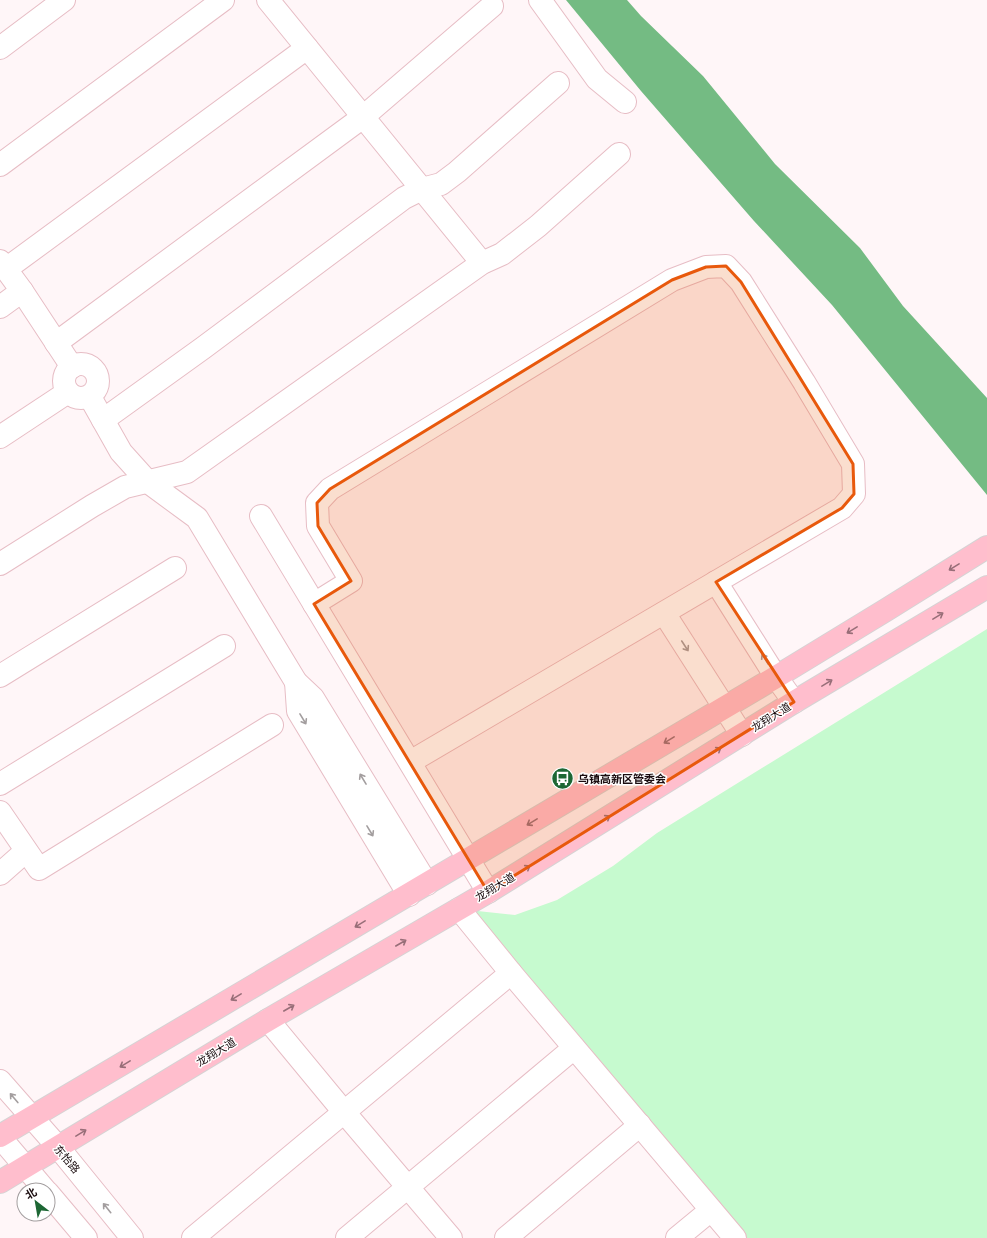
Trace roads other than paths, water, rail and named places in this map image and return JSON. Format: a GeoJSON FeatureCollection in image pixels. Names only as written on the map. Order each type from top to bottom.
{"type":"FeatureCollection","features":[{"type":"Feature","properties":{"kind":"main road"},"geometry":{"type":"LineString","coordinates":[[0,1137],[776,677],[987,547]]}},
{"type":"Feature","properties":{"kind":"main road","name":"龙翔大道"},"geometry":{"type":"LineString","coordinates":[[0,1182],[268,1020],[488,892],[794,702],[987,587]]}},
{"type":"Feature","properties":{"kind":"street"},"geometry":{"type":"LineString","coordinates":[[0,48],[64,0]]}},
{"type":"Feature","properties":{"kind":"street"},"geometry":{"type":"LineString","coordinates":[[0,165],[223,0]]}},
{"type":"Feature","properties":{"kind":"street"},"geometry":{"type":"LineString","coordinates":[[540,0],[597,78],[625,102]]}},
{"type":"Feature","properties":{"kind":"street"},"geometry":{"type":"LineString","coordinates":[[278,4],[307,48],[482,263]]}},
{"type":"Feature","properties":{"kind":"street"},"geometry":{"type":"LineString","coordinates":[[56,343],[363,118],[492,6]]}},
{"type":"Feature","properties":{"kind":"street"},"geometry":{"type":"LineString","coordinates":[[72,367],[3,265],[307,48]]}},
{"type":"Feature","properties":{"kind":"street"},"geometry":{"type":"LineString","coordinates":[[103,420],[209,344],[404,198],[422,189],[441,184],[457,172],[558,83]]}},
{"type":"Feature","properties":{"kind":"street"},"geometry":{"type":"LineString","coordinates":[[0,564],[125,487],[188,472],[482,263],[502,254],[538,226],[619,154]]}},
{"type":"Feature","properties":{"kind":"street"},"geometry":{"type":"LineString","coordinates":[[314,604],[351,581],[318,526],[317,503],[330,489],[672,280],[706,267],[726,266],[740,282],[804,382],[853,464],[854,494],[842,508],[410,762]]}},
{"type":"Feature","properties":{"kind":"street"},"geometry":{"type":"LineString","coordinates":[[0,307],[22,291]]}},
{"type":"Feature","properties":{"kind":"street"},"geometry":{"type":"LineString","coordinates":[[76,364],[82,364],[93,368],[96,372],[98,383],[97,388],[90,397],[78,398],[68,392],[64,382],[64,376],[72,367],[76,364]]}},
{"type":"Feature","properties":{"kind":"street"},"geometry":{"type":"LineString","coordinates":[[0,438],[68,392]]}},
{"type":"Feature","properties":{"kind":"street"},"geometry":{"type":"LineString","coordinates":[[90,397],[122,452],[148,482],[197,518],[296,682],[313,698],[418,890]]}},
{"type":"Feature","properties":{"kind":"street"},"geometry":{"type":"LineString","coordinates":[[261,516],[488,892]]}},
{"type":"Feature","properties":{"kind":"street"},"geometry":{"type":"LineString","coordinates":[[0,676],[175,568]]}},
{"type":"Feature","properties":{"kind":"street"},"geometry":{"type":"LineString","coordinates":[[716,582],[776,677],[794,702]]}},
{"type":"Feature","properties":{"kind":"street"},"geometry":{"type":"LineString","coordinates":[[664,613],[742,735]]}},
{"type":"Feature","properties":{"kind":"street"},"geometry":{"type":"LineString","coordinates":[[0,784],[224,646]]}},
{"type":"Feature","properties":{"kind":"street"},"geometry":{"type":"LineString","coordinates":[[0,812],[38,869],[272,725]]}},
{"type":"Feature","properties":{"kind":"street"},"geometry":{"type":"LineString","coordinates":[[0,874],[26,851]]}},
{"type":"Feature","properties":{"kind":"street"},"geometry":{"type":"LineString","coordinates":[[459,909],[511,973],[735,1238]]}},
{"type":"Feature","properties":{"kind":"street"},"geometry":{"type":"LineString","coordinates":[[193,1238],[511,973]]}},
{"type":"Feature","properties":{"kind":"street"},"geometry":{"type":"LineString","coordinates":[[268,1020],[451,1238]]}},
{"type":"Feature","properties":{"kind":"street"},"geometry":{"type":"LineString","coordinates":[[347,1238],[574,1048]]}},
{"type":"Feature","properties":{"kind":"street","name":"东怡路"},"geometry":{"type":"LineString","coordinates":[[0,1081],[58,1148],[132,1238]]}},
{"type":"Feature","properties":{"kind":"street"},"geometry":{"type":"LineString","coordinates":[[506,1238],[640,1125]]}},
{"type":"Feature","properties":{"kind":"street"},"geometry":{"type":"LineString","coordinates":[[0,1137],[38,1182]]}},
{"type":"Feature","properties":{"kind":"street"},"geometry":{"type":"LineString","coordinates":[[56,1202],[86,1238]]}},
{"type":"Feature","properties":{"kind":"street"},"geometry":{"type":"LineString","coordinates":[[677,1238],[711,1210]]}},
{"type":"Feature","properties":{"kind":"place","name":"乌镇高新区管委会"},"geometry":{"type":"Point","coordinates":[562,779]}}]}
